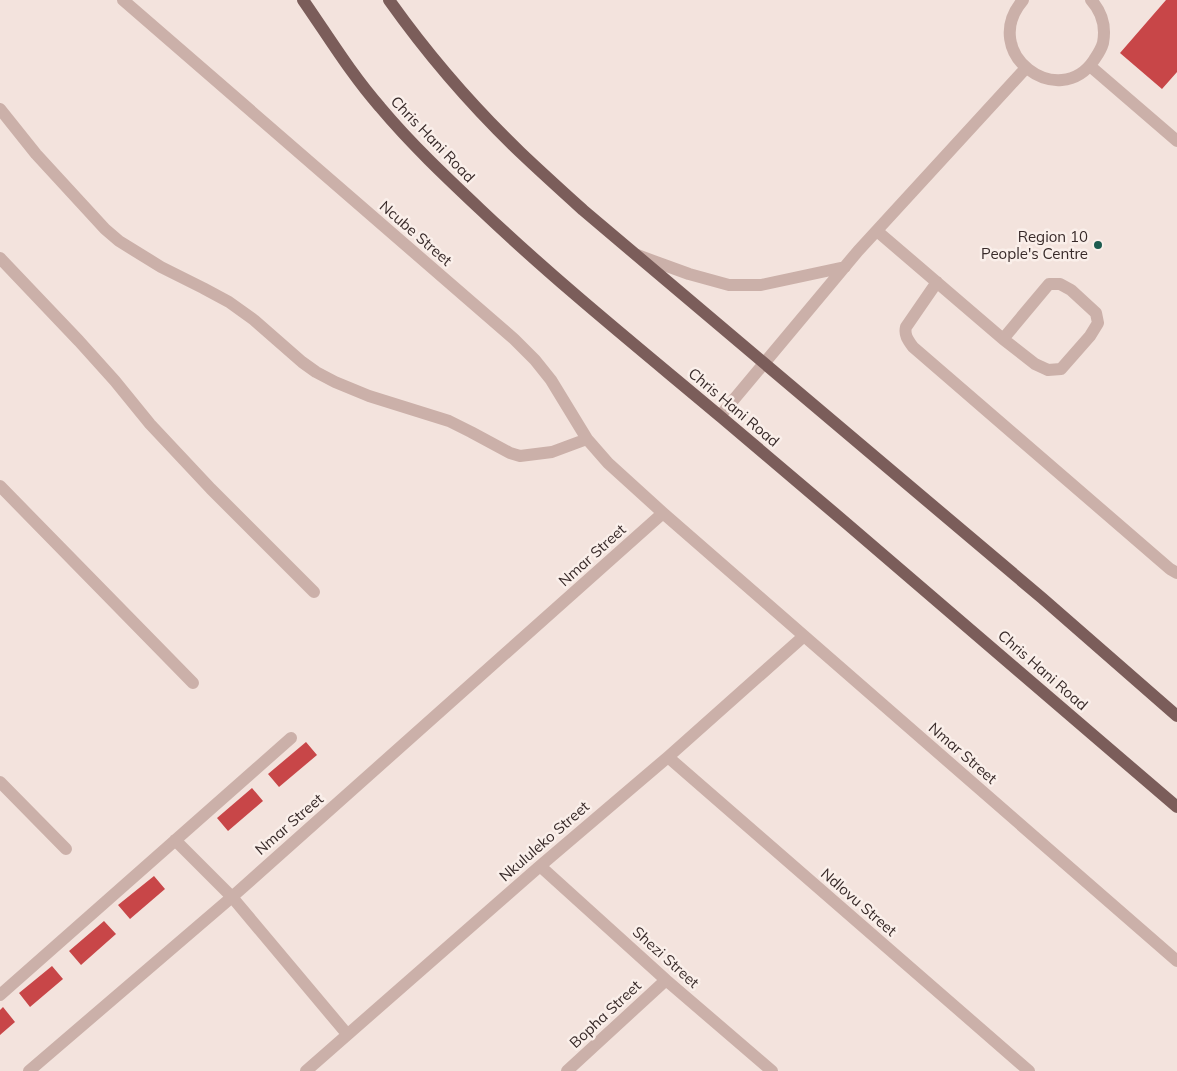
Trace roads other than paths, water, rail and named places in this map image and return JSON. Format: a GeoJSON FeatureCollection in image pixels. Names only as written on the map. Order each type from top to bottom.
{"type":"FeatureCollection","features":[{"type":"Feature","properties":{"kind":"main road","name":"Chris Hani Road"},"geometry":{"type":"LineString","coordinates":[[303,0],[377,104],[411,142],[513,240],[611,326],[1005,658],[1177,807]]}},
{"type":"Feature","properties":{"kind":"main road"},"geometry":{"type":"LineString","coordinates":[[389,0],[424,47],[468,98],[521,153],[583,210],[1042,598],[1177,716]]}},
{"type":"Feature","properties":{"kind":"street","name":"Ncube Street"},"geometry":{"type":"LineString","coordinates":[[123,0],[514,339],[535,360],[587,438],[608,463],[663,513]]}},
{"type":"Feature","properties":{"kind":"street"},"geometry":{"type":"LineString","coordinates":[[1023,0],[1016,8],[1011,23],[1010,38],[1014,52],[1026,68],[1035,75],[1050,80],[1067,79],[1081,73],[1090,66],[1101,49],[1104,34],[1102,18],[1091,0]]}},
{"type":"Feature","properties":{"kind":"street"},"geometry":{"type":"LineString","coordinates":[[1090,66],[1177,141]]}},
{"type":"Feature","properties":{"kind":"street"},"geometry":{"type":"LineString","coordinates":[[720,416],[845,267],[1026,68]]}},
{"type":"Feature","properties":{"kind":"street"},"geometry":{"type":"LineString","coordinates":[[0,108],[36,154],[105,230],[160,267],[229,302],[254,320],[302,362],[323,376],[369,396],[449,421],[510,453],[520,456],[552,452],[587,438]]}},
{"type":"Feature","properties":{"kind":"street"},"geometry":{"type":"LineString","coordinates":[[877,231],[1003,339],[1035,364],[1048,370],[1061,369],[1090,336],[1098,323],[1096,313],[1071,290],[1060,284],[1049,284],[1003,339]]}},
{"type":"Feature","properties":{"kind":"street"},"geometry":{"type":"LineString","coordinates":[[634,254],[690,274],[729,285],[761,285],[845,267]]}},
{"type":"Feature","properties":{"kind":"street"},"geometry":{"type":"LineString","coordinates":[[0,258],[79,341],[150,424],[204,482],[314,592]]}},
{"type":"Feature","properties":{"kind":"street"},"geometry":{"type":"LineString","coordinates":[[937,282],[906,327],[906,336],[912,347],[1170,570],[1177,573]]}},
{"type":"Feature","properties":{"kind":"street"},"geometry":{"type":"LineString","coordinates":[[0,486],[193,683]]}},
{"type":"Feature","properties":{"kind":"street","name":"Nmar Street"},"geometry":{"type":"LineString","coordinates":[[29,1071],[232,897],[663,513],[1177,961]]}},
{"type":"Feature","properties":{"kind":"street","name":"Nkululeko Street"},"geometry":{"type":"LineString","coordinates":[[306,1071],[540,866],[668,757],[804,636]]}},
{"type":"Feature","properties":{"kind":"street"},"geometry":{"type":"LineString","coordinates":[[0,995],[291,738]]}},
{"type":"Feature","properties":{"kind":"street","name":"Ndlovu Street"},"geometry":{"type":"LineString","coordinates":[[668,757],[1029,1071]]}},
{"type":"Feature","properties":{"kind":"street"},"geometry":{"type":"LineString","coordinates":[[0,782],[66,849]]}},
{"type":"Feature","properties":{"kind":"street"},"geometry":{"type":"LineString","coordinates":[[176,840],[232,897],[347,1034]]}},
{"type":"Feature","properties":{"kind":"street","name":"Shezi Street"},"geometry":{"type":"LineString","coordinates":[[540,866],[666,980],[772,1071]]}},
{"type":"Feature","properties":{"kind":"street","name":"Bopha Street"},"geometry":{"type":"LineString","coordinates":[[567,1071],[666,980]]}},
{"type":"Feature","properties":{"kind":"place","name":"Region 10 People's Centre"},"geometry":{"type":"Point","coordinates":[1098,245]}}]}
